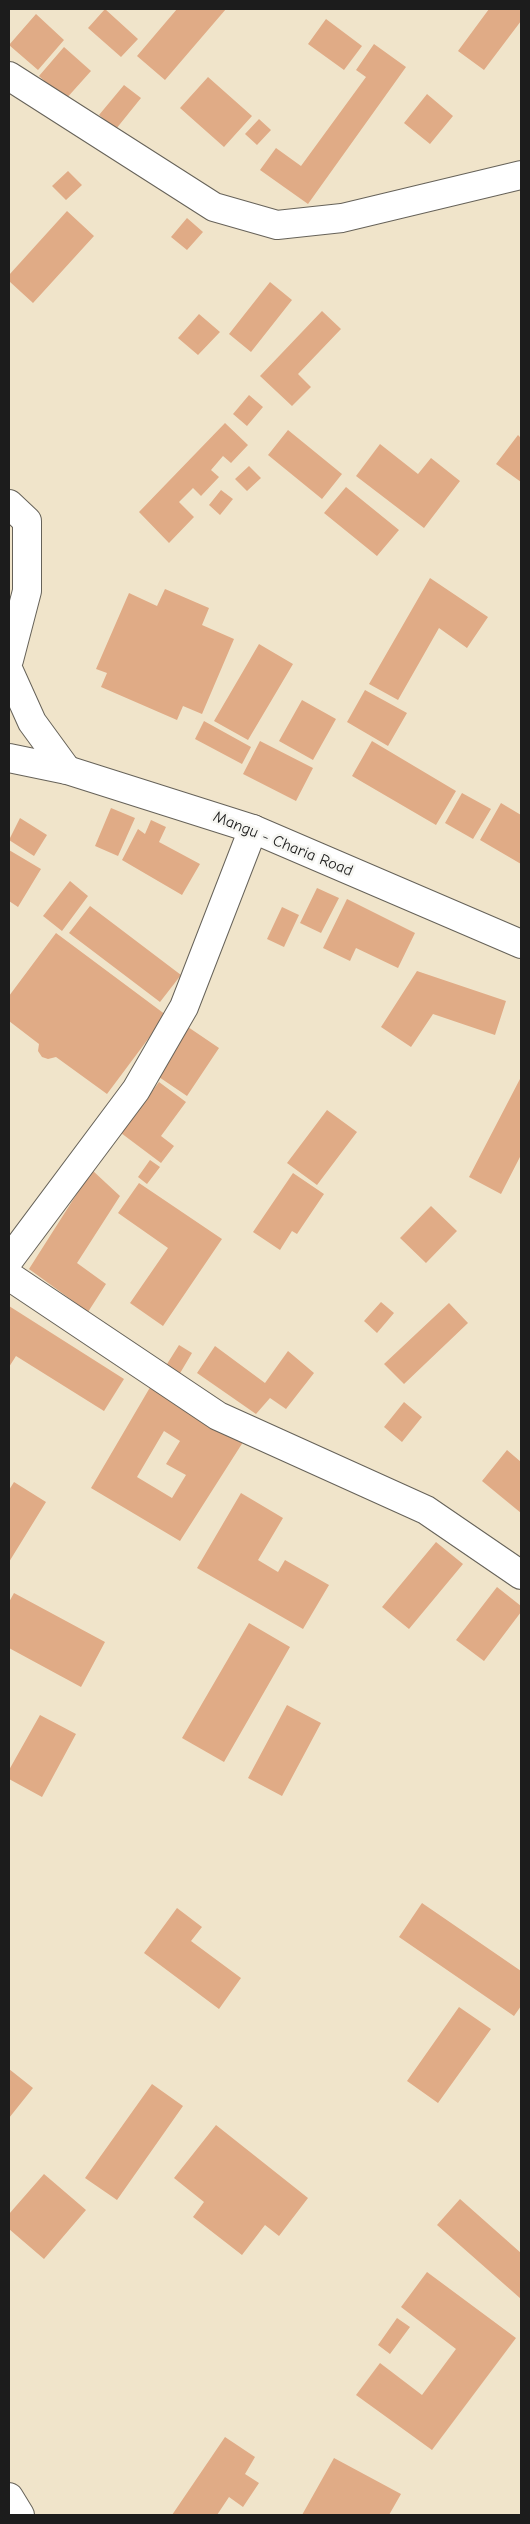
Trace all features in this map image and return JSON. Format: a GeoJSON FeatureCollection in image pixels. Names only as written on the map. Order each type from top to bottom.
{"type":"FeatureCollection","features":[{"type":"Feature","properties":{"kind":"street"},"geometry":{"type":"LineString","coordinates":[[9,76],[214,207],[277,226],[342,218],[521,175]]}},
{"type":"Feature","properties":{"kind":"street"},"geometry":{"type":"LineString","coordinates":[[9,504],[27,521],[27,591],[9,660]]}},
{"type":"Feature","properties":{"kind":"street"},"geometry":{"type":"LineString","coordinates":[[9,671],[32,722],[68,770]]}},
{"type":"Feature","properties":{"kind":"street","name":"Mangu - Charia Road"},"geometry":{"type":"LineString","coordinates":[[9,758],[68,770],[253,829],[521,944]]}},
{"type":"Feature","properties":{"kind":"street"},"geometry":{"type":"LineString","coordinates":[[9,1260],[136,1090],[184,1007],[253,829]]}},
{"type":"Feature","properties":{"kind":"street"},"geometry":{"type":"LineString","coordinates":[[9,1276],[218,1416],[426,1510],[521,1575]]}},
{"type":"Feature","properties":{"kind":"street"},"geometry":{"type":"LineString","coordinates":[[9,2497],[20,2515]]}},
{"type":"Feature","properties":{"kind":"building"},"geometry":{"type":"Polygon","coordinates":[[[105,9],[138,39],[121,57],[88,28],[105,9]]]}},
{"type":"Feature","properties":{"kind":"building"},"geometry":{"type":"Polygon","coordinates":[[[177,9],[226,9],[165,80],[137,56],[177,9]]]}},
{"type":"Feature","properties":{"kind":"building"},"geometry":{"type":"Polygon","coordinates":[[[489,9],[521,9],[521,21],[484,70],[458,51],[489,9]]]}},
{"type":"Feature","properties":{"kind":"building"},"geometry":{"type":"Polygon","coordinates":[[[36,14],[64,40],[38,70],[9,45],[36,14]]]}},
{"type":"Feature","properties":{"kind":"building"},"geometry":{"type":"Polygon","coordinates":[[[326,19],[362,46],[344,70],[308,44],[326,19]]]}},
{"type":"Feature","properties":{"kind":"building"},"geometry":{"type":"Polygon","coordinates":[[[374,44],[406,67],[308,204],[260,170],[276,148],[301,166],[366,77],[356,70],[374,44]]]}},
{"type":"Feature","properties":{"kind":"building"},"geometry":{"type":"Polygon","coordinates":[[[64,47],[91,71],[65,100],[39,76],[64,47]]]}},
{"type":"Feature","properties":{"kind":"building"},"geometry":{"type":"Polygon","coordinates":[[[208,77],[252,116],[224,147],[180,108],[208,77]]]}},
{"type":"Feature","properties":{"kind":"building"},"geometry":{"type":"Polygon","coordinates":[[[124,85],[141,98],[116,129],[99,115],[124,85]]]}},
{"type":"Feature","properties":{"kind":"building"},"geometry":{"type":"Polygon","coordinates":[[[427,94],[453,116],[430,144],[404,123],[427,94]]]}},
{"type":"Feature","properties":{"kind":"building"},"geometry":{"type":"Polygon","coordinates":[[[259,119],[271,130],[257,145],[245,134],[259,119]]]}},
{"type":"Feature","properties":{"kind":"building"},"geometry":{"type":"Polygon","coordinates":[[[68,171],[82,185],[66,200],[52,186],[68,171]]]}},
{"type":"Feature","properties":{"kind":"building"},"geometry":{"type":"Polygon","coordinates":[[[67,211],[94,236],[33,303],[9,281],[9,275],[67,211]]]}},
{"type":"Feature","properties":{"kind":"building"},"geometry":{"type":"Polygon","coordinates":[[[187,218],[203,232],[187,250],[171,237],[187,218]]]}},
{"type":"Feature","properties":{"kind":"building"},"geometry":{"type":"Polygon","coordinates":[[[270,282],[292,300],[251,352],[229,334],[270,282]]]}},
{"type":"Feature","properties":{"kind":"building"},"geometry":{"type":"Polygon","coordinates":[[[322,311],[341,329],[298,374],[311,387],[292,406],[260,376],[322,311]]]}},
{"type":"Feature","properties":{"kind":"building"},"geometry":{"type":"Polygon","coordinates":[[[199,314],[220,332],[198,355],[178,338],[199,314]]]}},
{"type":"Feature","properties":{"kind":"building"},"geometry":{"type":"Polygon","coordinates":[[[249,395],[263,407],[247,426],[233,414],[249,395]]]}},
{"type":"Feature","properties":{"kind":"building"},"geometry":{"type":"Polygon","coordinates":[[[225,423],[248,445],[231,463],[223,456],[211,470],[219,477],[201,496],[193,488],[179,502],[194,517],[169,543],[139,512],[225,423]]]}},
{"type":"Feature","properties":{"kind":"building"},"geometry":{"type":"Polygon","coordinates":[[[288,430],[342,474],[322,499],[268,455],[288,430]]]}},
{"type":"Feature","properties":{"kind":"building"},"geometry":{"type":"Polygon","coordinates":[[[518,435],[521,438],[521,482],[496,464],[518,435]]]}},
{"type":"Feature","properties":{"kind":"building"},"geometry":{"type":"Polygon","coordinates":[[[380,444],[418,474],[431,458],[460,481],[424,528],[356,476],[380,444]]]}},
{"type":"Feature","properties":{"kind":"building"},"geometry":{"type":"Polygon","coordinates":[[[249,466],[261,478],[247,491],[235,479],[249,466]]]}},
{"type":"Feature","properties":{"kind":"building"},"geometry":{"type":"Polygon","coordinates":[[[346,487],[399,530],[377,556],[324,513],[346,487]]]}},
{"type":"Feature","properties":{"kind":"building"},"geometry":{"type":"Polygon","coordinates":[[[221,490],[233,499],[220,515],[209,505],[221,490]]]}},
{"type":"Feature","properties":{"kind":"building"},"geometry":{"type":"Polygon","coordinates":[[[430,578],[488,617],[467,648],[439,628],[398,700],[369,684],[430,578]]]}},
{"type":"Feature","properties":{"kind":"building"},"geometry":{"type":"Polygon","coordinates":[[[165,589],[209,608],[202,625],[234,639],[202,714],[183,706],[177,720],[101,687],[107,673],[96,669],[129,593],[157,606],[165,589]]]}},
{"type":"Feature","properties":{"kind":"building"},"geometry":{"type":"Polygon","coordinates":[[[259,644],[293,664],[248,740],[214,721],[259,644]]]}},
{"type":"Feature","properties":{"kind":"building"},"geometry":{"type":"Polygon","coordinates":[[[365,690],[407,713],[388,746],[347,722],[365,690]]]}},
{"type":"Feature","properties":{"kind":"building"},"geometry":{"type":"Polygon","coordinates":[[[302,700],[336,719],[313,760],[279,741],[302,700]]]}},
{"type":"Feature","properties":{"kind":"building"},"geometry":{"type":"Polygon","coordinates":[[[204,721],[251,747],[242,764],[195,739],[204,721]]]}},
{"type":"Feature","properties":{"kind":"building"},"geometry":{"type":"Polygon","coordinates":[[[260,741],[313,768],[296,801],[243,774],[260,741]]]}},
{"type":"Feature","properties":{"kind":"building"},"geometry":{"type":"Polygon","coordinates":[[[372,741],[456,791],[436,825],[352,776],[372,741]]]}},
{"type":"Feature","properties":{"kind":"building"},"geometry":{"type":"Polygon","coordinates":[[[462,793],[491,809],[473,839],[445,823],[462,793]]]}},
{"type":"Feature","properties":{"kind":"building"},"geometry":{"type":"Polygon","coordinates":[[[501,803],[521,815],[521,864],[480,840],[501,803]]]}},
{"type":"Feature","properties":{"kind":"building"},"geometry":{"type":"Polygon","coordinates":[[[111,808],[135,818],[118,856],[95,846],[111,808]]]}},
{"type":"Feature","properties":{"kind":"building"},"geometry":{"type":"Polygon","coordinates":[[[20,818],[47,835],[34,856],[9,840],[20,818]]]}},
{"type":"Feature","properties":{"kind":"building"},"geometry":{"type":"Polygon","coordinates":[[[151,820],[166,827],[159,842],[200,864],[182,895],[122,860],[138,829],[145,834],[151,820]]]}},
{"type":"Feature","properties":{"kind":"building"},"geometry":{"type":"Polygon","coordinates":[[[9,850],[41,869],[18,907],[9,901],[9,850]]]}},
{"type":"Feature","properties":{"kind":"building"},"geometry":{"type":"Polygon","coordinates":[[[70,881],[88,896],[62,931],[43,916],[70,881]]]}},
{"type":"Feature","properties":{"kind":"building"},"geometry":{"type":"Polygon","coordinates":[[[317,888],[339,898],[321,933],[300,923],[317,888]]]}},
{"type":"Feature","properties":{"kind":"building"},"geometry":{"type":"Polygon","coordinates":[[[347,899],[415,933],[398,968],[356,948],[350,961],[323,948],[347,899]]]}},
{"type":"Feature","properties":{"kind":"building"},"geometry":{"type":"Polygon","coordinates":[[[90,906],[181,975],[160,1002],[69,933],[90,906]]]}},
{"type":"Feature","properties":{"kind":"building"},"geometry":{"type":"Polygon","coordinates":[[[282,907],[299,915],[284,947],[267,939],[282,907]]]}},
{"type":"Feature","properties":{"kind":"building"},"geometry":{"type":"Polygon","coordinates":[[[56,933],[166,1015],[107,1094],[56,1057],[48,1059],[42,1057],[38,1051],[39,1044],[9,1021],[9,996],[56,933]]]}},
{"type":"Feature","properties":{"kind":"building"},"geometry":{"type":"Polygon","coordinates":[[[417,971],[506,1001],[495,1035],[433,1014],[411,1047],[381,1027],[417,971]]]}},
{"type":"Feature","properties":{"kind":"building"},"geometry":{"type":"Polygon","coordinates":[[[188,1027],[219,1048],[187,1096],[156,1075],[188,1027]]]}},
{"type":"Feature","properties":{"kind":"building"},"geometry":{"type":"Polygon","coordinates":[[[521,1077],[521,1155],[501,1194],[469,1177],[521,1077]]]}},
{"type":"Feature","properties":{"kind":"building"},"geometry":{"type":"Polygon","coordinates":[[[159,1082],[186,1102],[161,1136],[174,1146],[161,1163],[121,1133],[159,1082]]]}},
{"type":"Feature","properties":{"kind":"building"},"geometry":{"type":"Polygon","coordinates":[[[327,1110],[357,1132],[317,1185],[287,1163],[327,1110]]]}},
{"type":"Feature","properties":{"kind":"building"},"geometry":{"type":"Polygon","coordinates":[[[150,1160],[160,1167],[147,1184],[138,1177],[150,1160]]]}},
{"type":"Feature","properties":{"kind":"building"},"geometry":{"type":"Polygon","coordinates":[[[92,1170],[120,1196],[77,1263],[106,1284],[88,1312],[29,1269],[92,1170]]]}},
{"type":"Feature","properties":{"kind":"building"},"geometry":{"type":"Polygon","coordinates":[[[293,1173],[324,1194],[297,1234],[292,1231],[280,1250],[253,1232],[293,1173]]]}},
{"type":"Feature","properties":{"kind":"building"},"geometry":{"type":"Polygon","coordinates":[[[139,1183],[222,1239],[163,1326],[130,1303],[168,1248],[118,1213],[139,1183]]]}},
{"type":"Feature","properties":{"kind":"building"},"geometry":{"type":"Polygon","coordinates":[[[431,1206],[457,1231],[426,1263],[400,1238],[431,1206]]]}},
{"type":"Feature","properties":{"kind":"building"},"geometry":{"type":"Polygon","coordinates":[[[381,1302],[394,1313],[377,1333],[364,1321],[381,1302]]]}},
{"type":"Feature","properties":{"kind":"building"},"geometry":{"type":"Polygon","coordinates":[[[449,1303],[468,1323],[404,1384],[384,1364],[449,1303]]]}},
{"type":"Feature","properties":{"kind":"building"},"geometry":{"type":"Polygon","coordinates":[[[9,1306],[124,1379],[104,1411],[16,1356],[9,1367],[9,1306]]]}},
{"type":"Feature","properties":{"kind":"building"},"geometry":{"type":"Polygon","coordinates":[[[179,1345],[192,1353],[176,1380],[162,1372],[179,1345]]]}},
{"type":"Feature","properties":{"kind":"building"},"geometry":{"type":"Polygon","coordinates":[[[215,1346],[265,1383],[288,1351],[314,1373],[286,1409],[270,1398],[256,1414],[197,1373],[215,1346]]]}},
{"type":"Feature","properties":{"kind":"building"},"geometry":{"type":"Polygon","coordinates":[[[152,1384],[245,1439],[180,1541],[91,1488],[152,1384]],[[164,1431],[137,1477],[172,1498],[186,1475],[166,1464],[180,1441],[164,1431]]]}},
{"type":"Feature","properties":{"kind":"building"},"geometry":{"type":"Polygon","coordinates":[[[404,1402],[422,1417],[402,1442],[384,1427],[404,1402]]]}},
{"type":"Feature","properties":{"kind":"building"},"geometry":{"type":"Polygon","coordinates":[[[507,1450],[521,1462],[521,1513],[482,1481],[507,1450]]]}},
{"type":"Feature","properties":{"kind":"building"},"geometry":{"type":"Polygon","coordinates":[[[14,1482],[46,1502],[9,1562],[9,1490],[14,1482]]]}},
{"type":"Feature","properties":{"kind":"building"},"geometry":{"type":"Polygon","coordinates":[[[241,1493],[283,1518],[258,1560],[278,1572],[285,1560],[329,1585],[303,1629],[197,1568],[241,1493]]]}},
{"type":"Feature","properties":{"kind":"building"},"geometry":{"type":"Polygon","coordinates":[[[436,1542],[463,1564],[409,1629],[382,1607],[436,1542]]]}},
{"type":"Feature","properties":{"kind":"building"},"geometry":{"type":"Polygon","coordinates":[[[497,1587],[521,1606],[521,1612],[484,1661],[456,1640],[497,1587]]]}},
{"type":"Feature","properties":{"kind":"building"},"geometry":{"type":"Polygon","coordinates":[[[14,1593],[105,1642],[81,1687],[9,1648],[9,1602],[14,1593]]]}},
{"type":"Feature","properties":{"kind":"building"},"geometry":{"type":"Polygon","coordinates":[[[249,1623],[290,1647],[224,1762],[182,1738],[249,1623]]]}},
{"type":"Feature","properties":{"kind":"building"},"geometry":{"type":"Polygon","coordinates":[[[287,1705],[321,1723],[282,1796],[248,1778],[287,1705]]]}},
{"type":"Feature","properties":{"kind":"building"},"geometry":{"type":"Polygon","coordinates":[[[40,1715],[76,1734],[42,1797],[9,1779],[9,1770],[40,1715]]]}},
{"type":"Feature","properties":{"kind":"building"},"geometry":{"type":"Polygon","coordinates":[[[422,1903],[521,1971],[521,2006],[514,2016],[399,1937],[422,1903]]]}},
{"type":"Feature","properties":{"kind":"building"},"geometry":{"type":"Polygon","coordinates":[[[177,1908],[202,1927],[191,1941],[241,1978],[219,2009],[144,1953],[177,1908]]]}},
{"type":"Feature","properties":{"kind":"building"},"geometry":{"type":"Polygon","coordinates":[[[459,2007],[491,2029],[438,2103],[407,2081],[459,2007]]]}},
{"type":"Feature","properties":{"kind":"building"},"geometry":{"type":"Polygon","coordinates":[[[9,2069],[33,2088],[9,2118],[9,2069]]]}},
{"type":"Feature","properties":{"kind":"building"},"geometry":{"type":"Polygon","coordinates":[[[152,2084],[183,2106],[117,2200],[85,2178],[152,2084]]]}},
{"type":"Feature","properties":{"kind":"building"},"geometry":{"type":"Polygon","coordinates":[[[216,2125],[308,2198],[279,2236],[265,2225],[242,2255],[193,2217],[204,2202],[174,2178],[216,2125]]]}},
{"type":"Feature","properties":{"kind":"building"},"geometry":{"type":"Polygon","coordinates":[[[44,2174],[86,2210],[44,2259],[9,2229],[9,2214],[44,2174]]]}},
{"type":"Feature","properties":{"kind":"building"},"geometry":{"type":"Polygon","coordinates":[[[460,2199],[521,2253],[521,2299],[437,2225],[460,2199]]]}},
{"type":"Feature","properties":{"kind":"building"},"geometry":{"type":"Polygon","coordinates":[[[427,2272],[516,2338],[432,2450],[356,2395],[380,2363],[422,2395],[456,2349],[401,2307],[427,2272]]]}},
{"type":"Feature","properties":{"kind":"building"},"geometry":{"type":"Polygon","coordinates":[[[397,2318],[410,2327],[390,2354],[378,2345],[397,2318]]]}},
{"type":"Feature","properties":{"kind":"building"},"geometry":{"type":"Polygon","coordinates":[[[225,2437],[255,2457],[245,2474],[259,2483],[243,2507],[229,2497],[217,2515],[172,2515],[225,2437]]]}},
{"type":"Feature","properties":{"kind":"building"},"geometry":{"type":"Polygon","coordinates":[[[334,2458],[401,2494],[389,2515],[302,2515],[334,2458]]]}}]}
